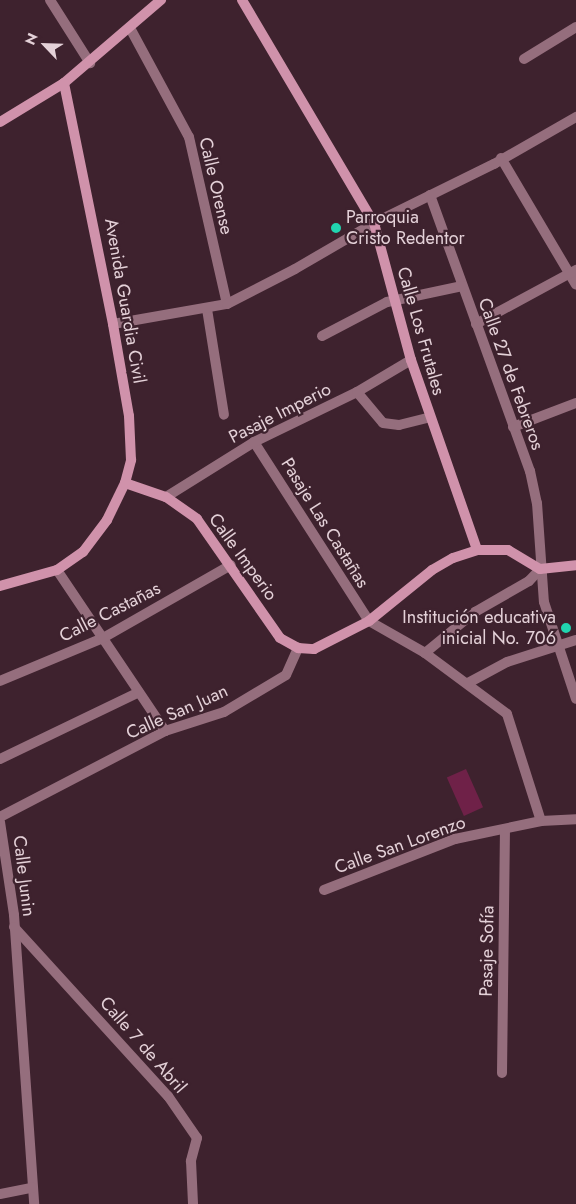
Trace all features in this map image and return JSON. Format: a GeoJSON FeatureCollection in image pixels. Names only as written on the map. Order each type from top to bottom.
{"type":"FeatureCollection","features":[{"type":"Feature","properties":{"kind":"street"},"geometry":{"type":"LineString","coordinates":[[50,0],[90,63]]}},
{"type":"Feature","properties":{"kind":"street"},"geometry":{"type":"LineString","coordinates":[[0,122],[64,83],[90,63],[161,0]]}},
{"type":"Feature","properties":{"kind":"street","name":"Calle Los Frutales"},"geometry":{"type":"LineString","coordinates":[[242,0],[374,223],[411,360],[477,550]]}},
{"type":"Feature","properties":{"kind":"street"},"geometry":{"type":"LineString","coordinates":[[524,59],[576,27]]}},
{"type":"Feature","properties":{"kind":"street","name":"Calle Orense"},"geometry":{"type":"LineString","coordinates":[[130,28],[189,137],[226,304]]}},
{"type":"Feature","properties":{"kind":"street","name":"Avenida Guardia Civil"},"geometry":{"type":"LineString","coordinates":[[0,586],[56,570],[82,552],[93,540],[107,520],[125,483],[131,437],[113,324],[64,83]]}},
{"type":"Feature","properties":{"kind":"street"},"geometry":{"type":"LineString","coordinates":[[113,324],[207,309],[226,304],[295,269],[374,223],[576,117]]}},
{"type":"Feature","properties":{"kind":"street"},"geometry":{"type":"LineString","coordinates":[[501,158],[573,272],[576,285]]}},
{"type":"Feature","properties":{"kind":"street","name":"Calle 27 de Febreros"},"geometry":{"type":"LineString","coordinates":[[430,195],[530,471],[537,503],[540,569],[544,602],[576,699]]}},
{"type":"Feature","properties":{"kind":"street"},"geometry":{"type":"LineString","coordinates":[[476,324],[573,272]]}},
{"type":"Feature","properties":{"kind":"street"},"geometry":{"type":"LineString","coordinates":[[322,336],[394,301],[462,286]]}},
{"type":"Feature","properties":{"kind":"street"},"geometry":{"type":"LineString","coordinates":[[207,309],[224,415]]}},
{"type":"Feature","properties":{"kind":"street","name":"Pasaje Imperio"},"geometry":{"type":"LineString","coordinates":[[166,497],[254,442],[357,392],[411,360]]}},
{"type":"Feature","properties":{"kind":"street"},"geometry":{"type":"LineString","coordinates":[[357,392],[383,423],[399,425],[430,418]]}},
{"type":"Feature","properties":{"kind":"street"},"geometry":{"type":"LineString","coordinates":[[513,427],[576,403]]}},
{"type":"Feature","properties":{"kind":"street","name":"Pasaje Las Castañas"},"geometry":{"type":"LineString","coordinates":[[254,442],[369,621]]}},
{"type":"Feature","properties":{"kind":"street","name":"Calle Imperio"},"geometry":{"type":"LineString","coordinates":[[125,483],[166,497],[196,518],[231,565],[280,638],[298,648]]}},
{"type":"Feature","properties":{"kind":"street"},"geometry":{"type":"LineString","coordinates":[[298,648],[314,648],[369,621],[432,570],[453,558],[477,550],[508,550],[540,569],[576,565]]}},
{"type":"Feature","properties":{"kind":"street","name":"Calle Castañas"},"geometry":{"type":"LineString","coordinates":[[0,681],[103,638],[231,565]]}},
{"type":"Feature","properties":{"kind":"street"},"geometry":{"type":"LineString","coordinates":[[425,653],[475,612],[529,580],[540,569]]}},
{"type":"Feature","properties":{"kind":"street"},"geometry":{"type":"LineString","coordinates":[[56,570],[165,731]]}},
{"type":"Feature","properties":{"kind":"street"},"geometry":{"type":"LineString","coordinates":[[369,621],[425,653],[468,683],[507,714],[541,821]]}},
{"type":"Feature","properties":{"kind":"street"},"geometry":{"type":"LineString","coordinates":[[468,683],[507,662],[558,643],[576,640]]}},
{"type":"Feature","properties":{"kind":"street","name":"Calle San Juan"},"geometry":{"type":"LineString","coordinates":[[0,817],[165,731],[224,712],[277,681],[292,668],[298,648]]}},
{"type":"Feature","properties":{"kind":"street"},"geometry":{"type":"LineString","coordinates":[[0,759],[139,692]]}},
{"type":"Feature","properties":{"kind":"street","name":"Calle San Lorenzo"},"geometry":{"type":"LineString","coordinates":[[324,890],[455,839],[541,821],[576,819]]}},
{"type":"Feature","properties":{"kind":"street","name":"Calle Junin"},"geometry":{"type":"LineString","coordinates":[[0,822],[14,927],[34,1204]]}},
{"type":"Feature","properties":{"kind":"street","name":"Pasaje Sofía"},"geometry":{"type":"LineString","coordinates":[[502,1074],[505,829]]}},
{"type":"Feature","properties":{"kind":"street","name":"Calle 7 de Abril"},"geometry":{"type":"LineString","coordinates":[[14,927],[168,1096],[197,1138],[191,1161],[194,1204]]}},
{"type":"Feature","properties":{"kind":"street"},"geometry":{"type":"LineString","coordinates":[[0,1194],[32,1188]]}},
{"type":"Feature","properties":{"kind":"shaded area"},"geometry":{"type":"Polygon","coordinates":[[[466,769],[483,807],[464,816],[447,778],[466,769]]]}},
{"type":"Feature","properties":{"kind":"place","name":"Parroquia Cristo Redentor"},"geometry":{"type":"Point","coordinates":[336,228]}},
{"type":"Feature","properties":{"kind":"place","name":"Institución educativa inicial No. 706"},"geometry":{"type":"Point","coordinates":[566,628]}}]}
